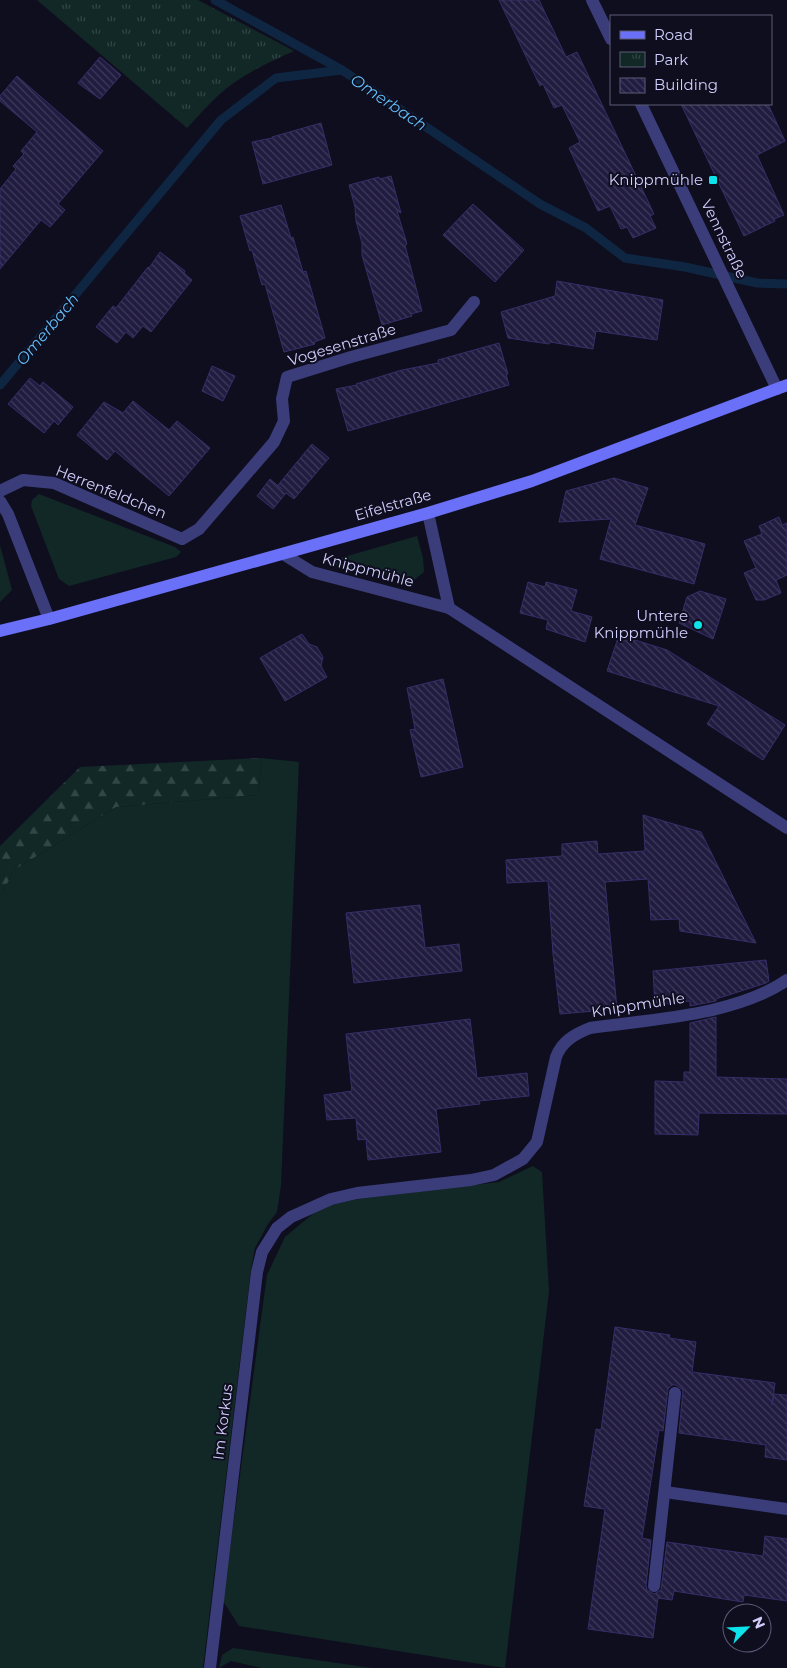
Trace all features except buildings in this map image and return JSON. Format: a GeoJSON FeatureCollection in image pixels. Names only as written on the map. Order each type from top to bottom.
{"type":"FeatureCollection","features":[{"type":"Feature","properties":{"kind":"main road","name":"Eifelstraße"},"geometry":{"type":"LineString","coordinates":[[0,631],[283,554],[532,481],[782,387]]}},
{"type":"Feature","properties":{"kind":"street"},"geometry":{"type":"LineString","coordinates":[[592,0],[610,37]]}},
{"type":"Feature","properties":{"kind":"street","name":"Vennstraße"},"geometry":{"type":"LineString","coordinates":[[641,105],[731,291],[782,387]]}},
{"type":"Feature","properties":{"kind":"street","name":"Vogesenstraße"},"geometry":{"type":"LineString","coordinates":[[182,539],[199,529],[274,442],[284,421],[282,399],[287,377],[351,357],[451,330],[474,302]]}},
{"type":"Feature","properties":{"kind":"street","name":"Herrenfeldchen"},"geometry":{"type":"LineString","coordinates":[[0,491],[23,480],[54,483],[182,539]]}},
{"type":"Feature","properties":{"kind":"street"},"geometry":{"type":"LineString","coordinates":[[0,501],[8,514],[49,619]]}},
{"type":"Feature","properties":{"kind":"street"},"geometry":{"type":"LineString","coordinates":[[428,513],[449,608]]}},
{"type":"Feature","properties":{"kind":"street","name":"Knippmühle"},"geometry":{"type":"LineString","coordinates":[[283,554],[312,572],[449,608],[787,828]]}},
{"type":"Feature","properties":{"kind":"street","name":"Knippmühle"},"geometry":{"type":"LineString","coordinates":[[314,1206],[331,1199],[357,1194],[471,1180],[494,1174],[523,1159],[537,1142],[559,1048],[576,1034],[590,1028],[719,1009],[775,988],[787,980]]}},
{"type":"Feature","properties":{"kind":"street","name":"Im Korkus"},"geometry":{"type":"LineString","coordinates":[[210,1668],[257,1272],[262,1252],[278,1228],[291,1217],[314,1206]]}},
{"type":"Feature","properties":{"kind":"street"},"geometry":{"type":"LineString","coordinates":[[654,1586],[675,1392]]}},
{"type":"Feature","properties":{"kind":"street"},"geometry":{"type":"LineString","coordinates":[[664,1492],[787,1508]]}},
{"type":"Feature","properties":{"kind":"green space"},"geometry":{"type":"Polygon","coordinates":[[[37,0],[198,0],[294,51],[257,69],[228,87],[187,128],[37,0]]]}},
{"type":"Feature","properties":{"kind":"green space"},"geometry":{"type":"Polygon","coordinates":[[[39,494],[175,547],[181,552],[176,557],[69,586],[59,579],[31,506],[32,500],[39,494]]]}},
{"type":"Feature","properties":{"kind":"green space"},"geometry":{"type":"Polygon","coordinates":[[[417,536],[423,558],[424,572],[414,580],[330,564],[330,561],[417,536]]]}},
{"type":"Feature","properties":{"kind":"green space"},"geometry":{"type":"Polygon","coordinates":[[[0,545],[12,590],[0,602],[0,545]]]}},
{"type":"Feature","properties":{"kind":"green space"},"geometry":{"type":"Polygon","coordinates":[[[262,758],[299,762],[281,1185],[277,1212],[255,1248],[251,1269],[203,1668],[0,1668],[0,898],[14,870],[116,807],[258,795],[262,758]]]}},
{"type":"Feature","properties":{"kind":"green space"},"geometry":{"type":"Polygon","coordinates":[[[262,758],[258,795],[116,807],[14,870],[0,898],[0,846],[80,767],[262,758]]]}},
{"type":"Feature","properties":{"kind":"green space"},"geometry":{"type":"Polygon","coordinates":[[[533,1166],[542,1172],[549,1291],[505,1668],[239,1626],[223,1601],[267,1275],[285,1237],[315,1212],[332,1204],[499,1182],[533,1166]]]}},
{"type":"Feature","properties":{"kind":"green space"},"geometry":{"type":"Polygon","coordinates":[[[233,1648],[372,1668],[262,1668],[231,1661],[219,1668],[222,1655],[233,1648]]]}},
{"type":"Feature","properties":{"kind":"waterway"},"geometry":{"type":"LineString","coordinates":[[215,0],[342,70]]}},
{"type":"Feature","properties":{"kind":"waterway","name":"Omerbach"},"geometry":{"type":"LineString","coordinates":[[0,385],[221,120],[276,78],[342,70],[540,204],[586,228],[625,258],[685,267],[757,283],[787,284]]}},
{"type":"Feature","properties":{"kind":"place","name":"Knippmühle"},"geometry":{"type":"Point","coordinates":[713,180]}},
{"type":"Feature","properties":{"kind":"place","name":"Untere Knippmühle"},"geometry":{"type":"Point","coordinates":[698,625]}}]}
